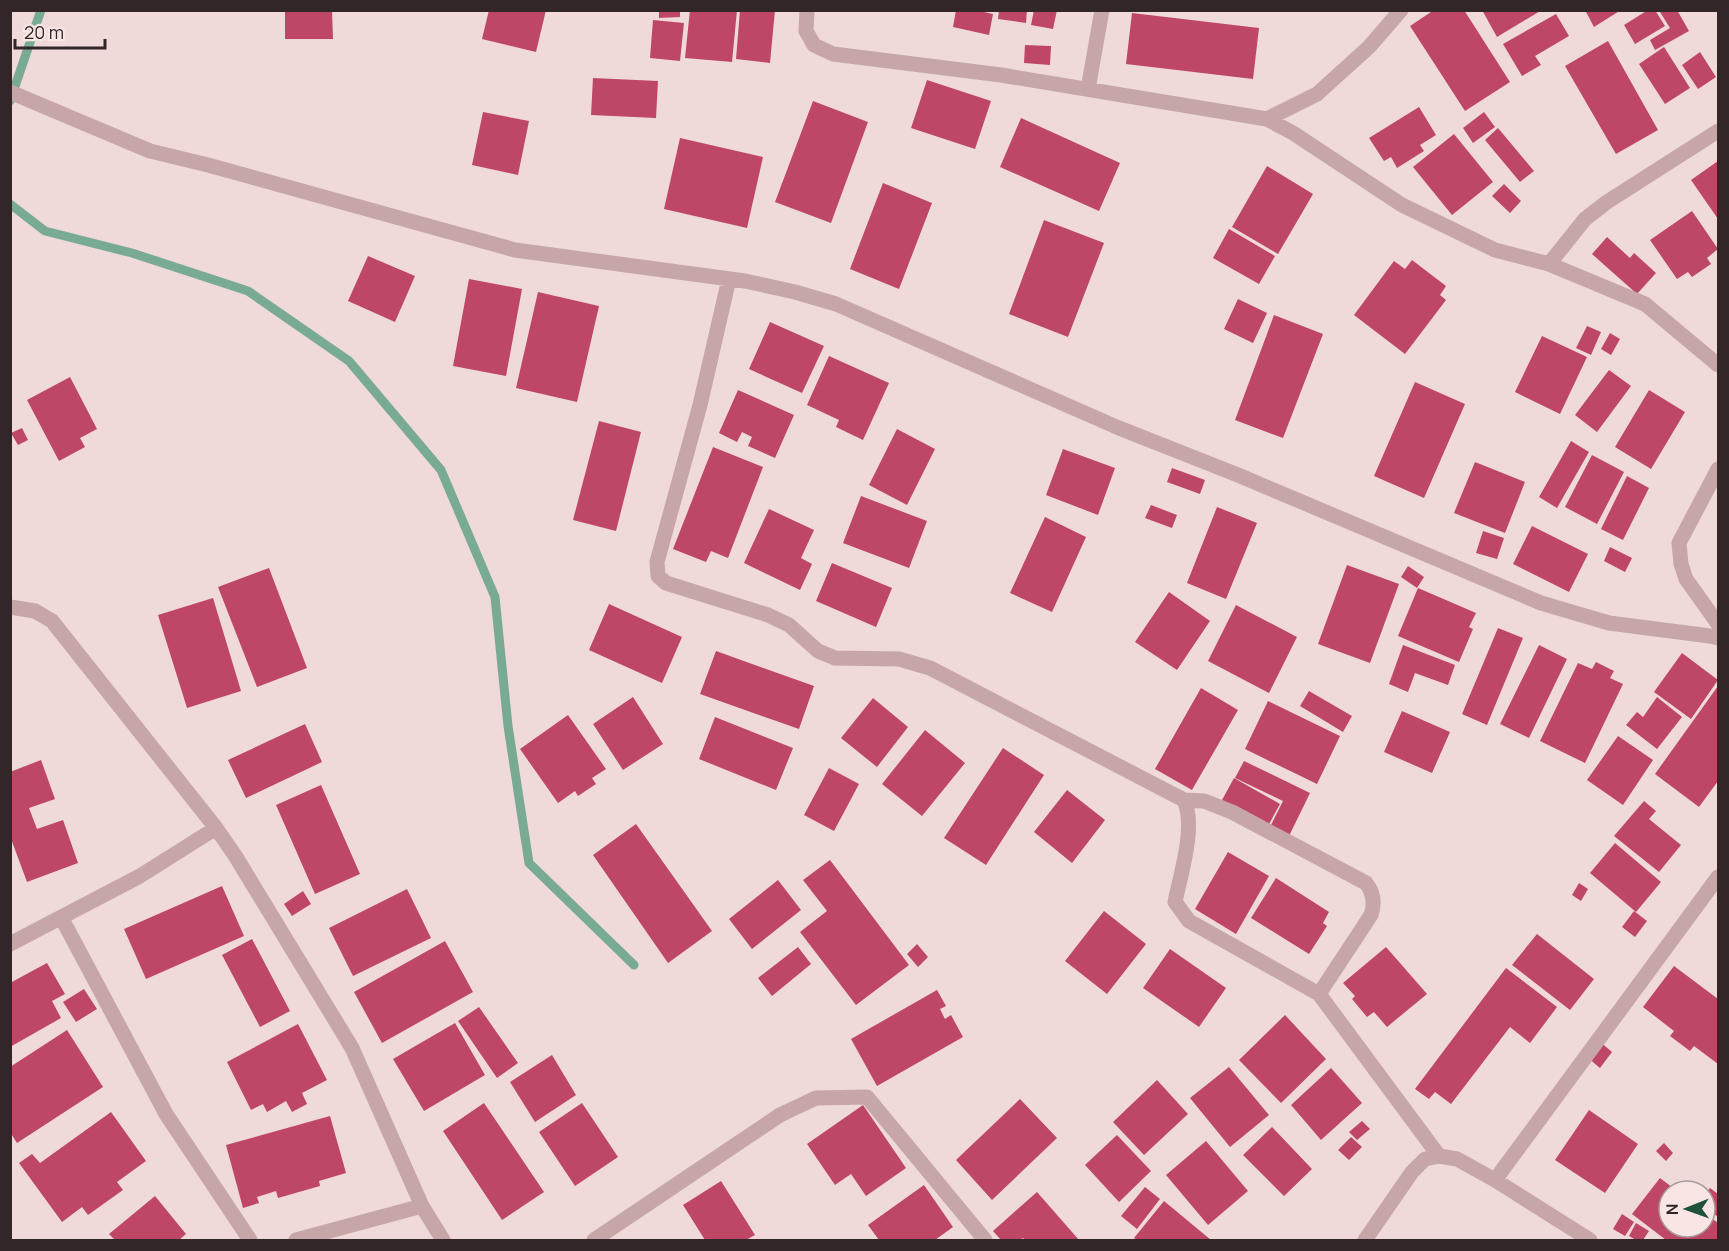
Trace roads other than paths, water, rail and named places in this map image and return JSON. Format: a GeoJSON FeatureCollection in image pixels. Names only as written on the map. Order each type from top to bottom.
{"type":"FeatureCollection","features":[{"type":"Feature","properties":{"kind":"street"},"geometry":{"type":"LineString","coordinates":[[807,10],[806,32],[814,45],[834,54],[1001,75],[1267,119],[1293,133],[1402,204],[1495,250],[1549,264],[1645,304],[1719,365]]}},
{"type":"Feature","properties":{"kind":"street"},"geometry":{"type":"LineString","coordinates":[[1088,89],[1102,10]]}},
{"type":"Feature","properties":{"kind":"street"},"geometry":{"type":"LineString","coordinates":[[1267,119],[1317,94],[1369,47],[1401,10]]}},
{"type":"Feature","properties":{"kind":"street"},"geometry":{"type":"LineString","coordinates":[[10,92],[150,151],[515,250],[729,279],[795,292],[836,304],[1119,428],[1238,475],[1541,603],[1609,623],[1719,638]]}},
{"type":"Feature","properties":{"kind":"street"},"geometry":{"type":"LineString","coordinates":[[1549,264],[1586,219],[1607,202],[1719,131]]}},
{"type":"Feature","properties":{"kind":"street"},"geometry":{"type":"LineString","coordinates":[[729,279],[700,405],[657,562],[658,576],[666,583],[768,615],[789,625],[818,651],[835,658],[899,659],[930,668],[1184,800],[1204,801],[1232,812],[1366,883],[1371,889],[1374,905],[1371,915],[1319,994]]}},
{"type":"Feature","properties":{"kind":"street"},"geometry":{"type":"LineString","coordinates":[[1719,469],[1679,543],[1681,564],[1686,579],[1719,624]]}},
{"type":"Feature","properties":{"kind":"street"},"geometry":{"type":"LineString","coordinates":[[10,607],[35,611],[52,621],[216,828],[236,857],[352,1048],[422,1206],[443,1240]]}},
{"type":"Feature","properties":{"kind":"street"},"geometry":{"type":"LineString","coordinates":[[1184,800],[1188,808],[1189,828],[1175,902],[1189,921],[1319,994],[1439,1156]]}},
{"type":"Feature","properties":{"kind":"street"},"geometry":{"type":"LineString","coordinates":[[10,944],[140,876],[216,828]]}},
{"type":"Feature","properties":{"kind":"street"},"geometry":{"type":"LineString","coordinates":[[1496,1180],[1719,877]]}},
{"type":"Feature","properties":{"kind":"street"},"geometry":{"type":"LineString","coordinates":[[62,917],[166,1114],[250,1240]]}},
{"type":"Feature","properties":{"kind":"street"},"geometry":{"type":"LineString","coordinates":[[594,1240],[780,1115],[816,1098],[837,1097],[867,1097],[985,1240]]}},
{"type":"Feature","properties":{"kind":"street"},"geometry":{"type":"LineString","coordinates":[[1365,1240],[1412,1173],[1425,1159],[1439,1156],[1457,1159],[1496,1180],[1590,1240]]}},
{"type":"Feature","properties":{"kind":"street"},"geometry":{"type":"LineString","coordinates":[[296,1240],[422,1206]]}},
{"type":"Feature","properties":{"kind":"waterway"},"geometry":{"type":"LineString","coordinates":[[10,101],[41,10]]}},
{"type":"Feature","properties":{"kind":"waterway"},"geometry":{"type":"LineString","coordinates":[[10,204],[45,231],[132,253],[248,291],[349,361],[441,470],[495,597],[508,726],[529,863],[634,965]]}}]}
